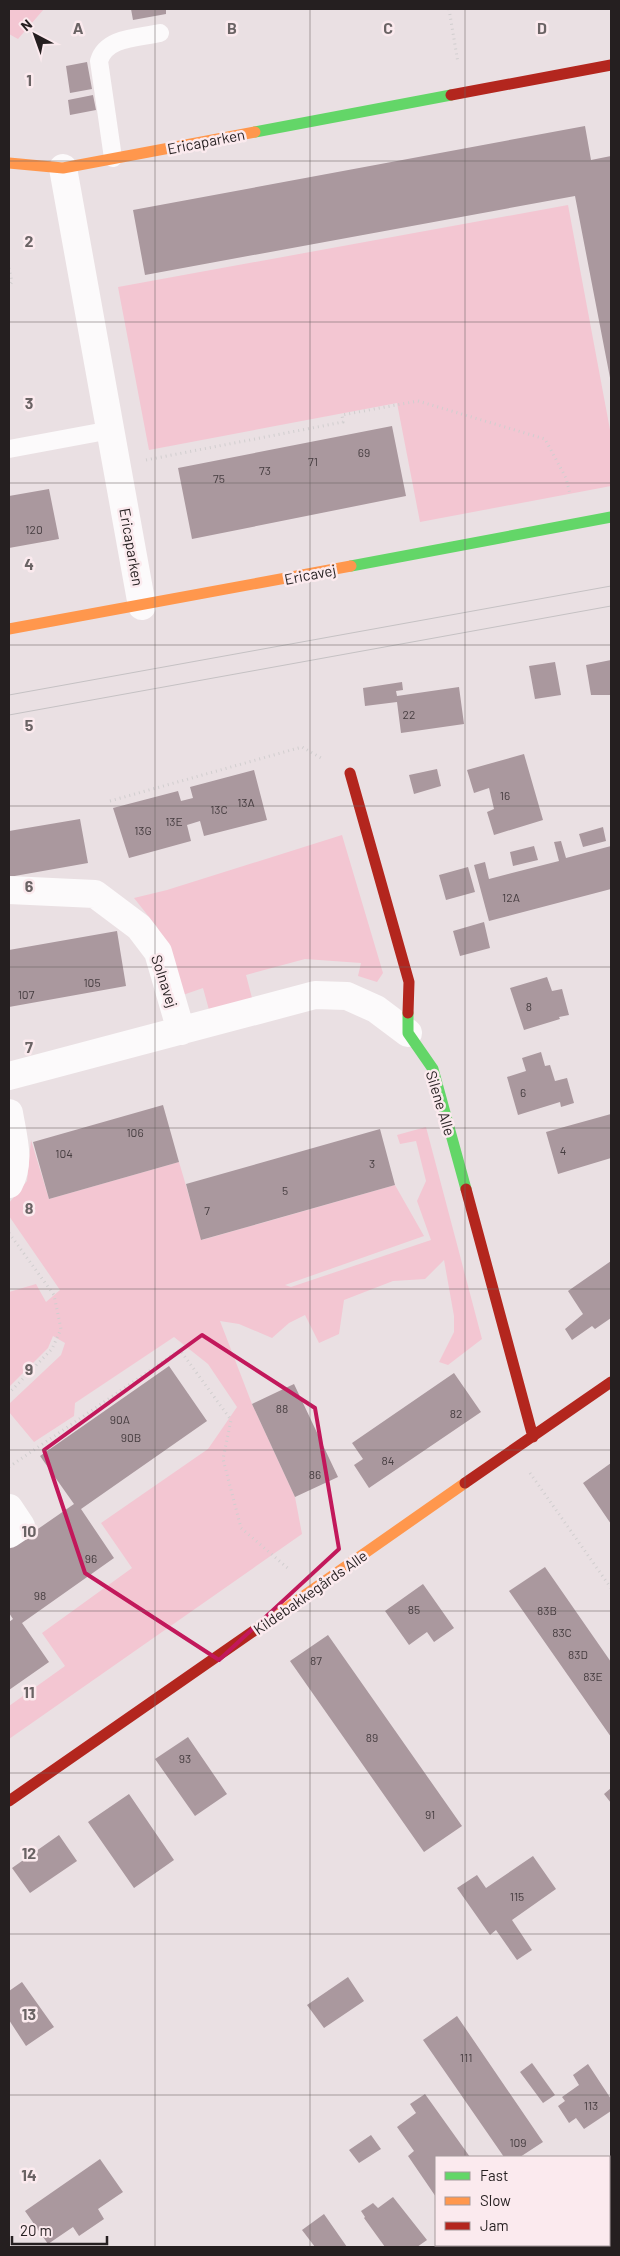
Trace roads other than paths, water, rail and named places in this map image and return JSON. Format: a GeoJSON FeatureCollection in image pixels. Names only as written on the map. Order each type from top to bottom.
{"type":"FeatureCollection","features":[{"type":"Feature","properties":{"kind":"street","name":"Ericaparken"},"geometry":{"type":"LineString","coordinates":[[142,606],[63,168],[611,65]]}},
{"type":"Feature","properties":{"kind":"street"},"geometry":{"type":"LineString","coordinates":[[9,163],[63,168]]}},
{"type":"Feature","properties":{"kind":"street","name":"Ericavej"},"geometry":{"type":"LineString","coordinates":[[9,629],[142,606],[611,517]]}},
{"type":"Feature","properties":{"kind":"street"},"geometry":{"type":"LineString","coordinates":[[350,774],[409,982],[408,1034]]}},
{"type":"Feature","properties":{"kind":"street","name":"Solnavej"},"geometry":{"type":"LineString","coordinates":[[9,890],[95,894],[140,927],[158,952],[181,1031]]}},
{"type":"Feature","properties":{"kind":"street"},"geometry":{"type":"LineString","coordinates":[[9,1076],[315,995],[347,996],[376,1009],[408,1034]]}},
{"type":"Feature","properties":{"kind":"street","name":"Silene Alle"},"geometry":{"type":"LineString","coordinates":[[408,1034],[433,1069],[533,1437]]}},
{"type":"Feature","properties":{"kind":"street"},"geometry":{"type":"LineString","coordinates":[[9,1113],[16,1152],[14,1175],[9,1184]]}},
{"type":"Feature","properties":{"kind":"street","name":"Kildebakkegårds Alle"},"geometry":{"type":"LineString","coordinates":[[9,1801],[611,1382]]}},
{"type":"Feature","properties":{"kind":"street"},"geometry":{"type":"LineString","coordinates":[[9,1508],[21,1526],[9,1534]]}},
{"type":"Feature","properties":{"kind":"lane"},"geometry":{"type":"LineString","coordinates":[[113,158],[99,62],[102,53],[113,43],[160,33]]}},
{"type":"Feature","properties":{"kind":"lane"},"geometry":{"type":"LineString","coordinates":[[9,449],[111,430]]}},
{"type":"Feature","properties":{"kind":"tram line"},"geometry":{"type":"LineString","coordinates":[[9,695],[611,586]]}},
{"type":"Feature","properties":{"kind":"tram line"},"geometry":{"type":"LineString","coordinates":[[9,715],[611,606]]}}]}
